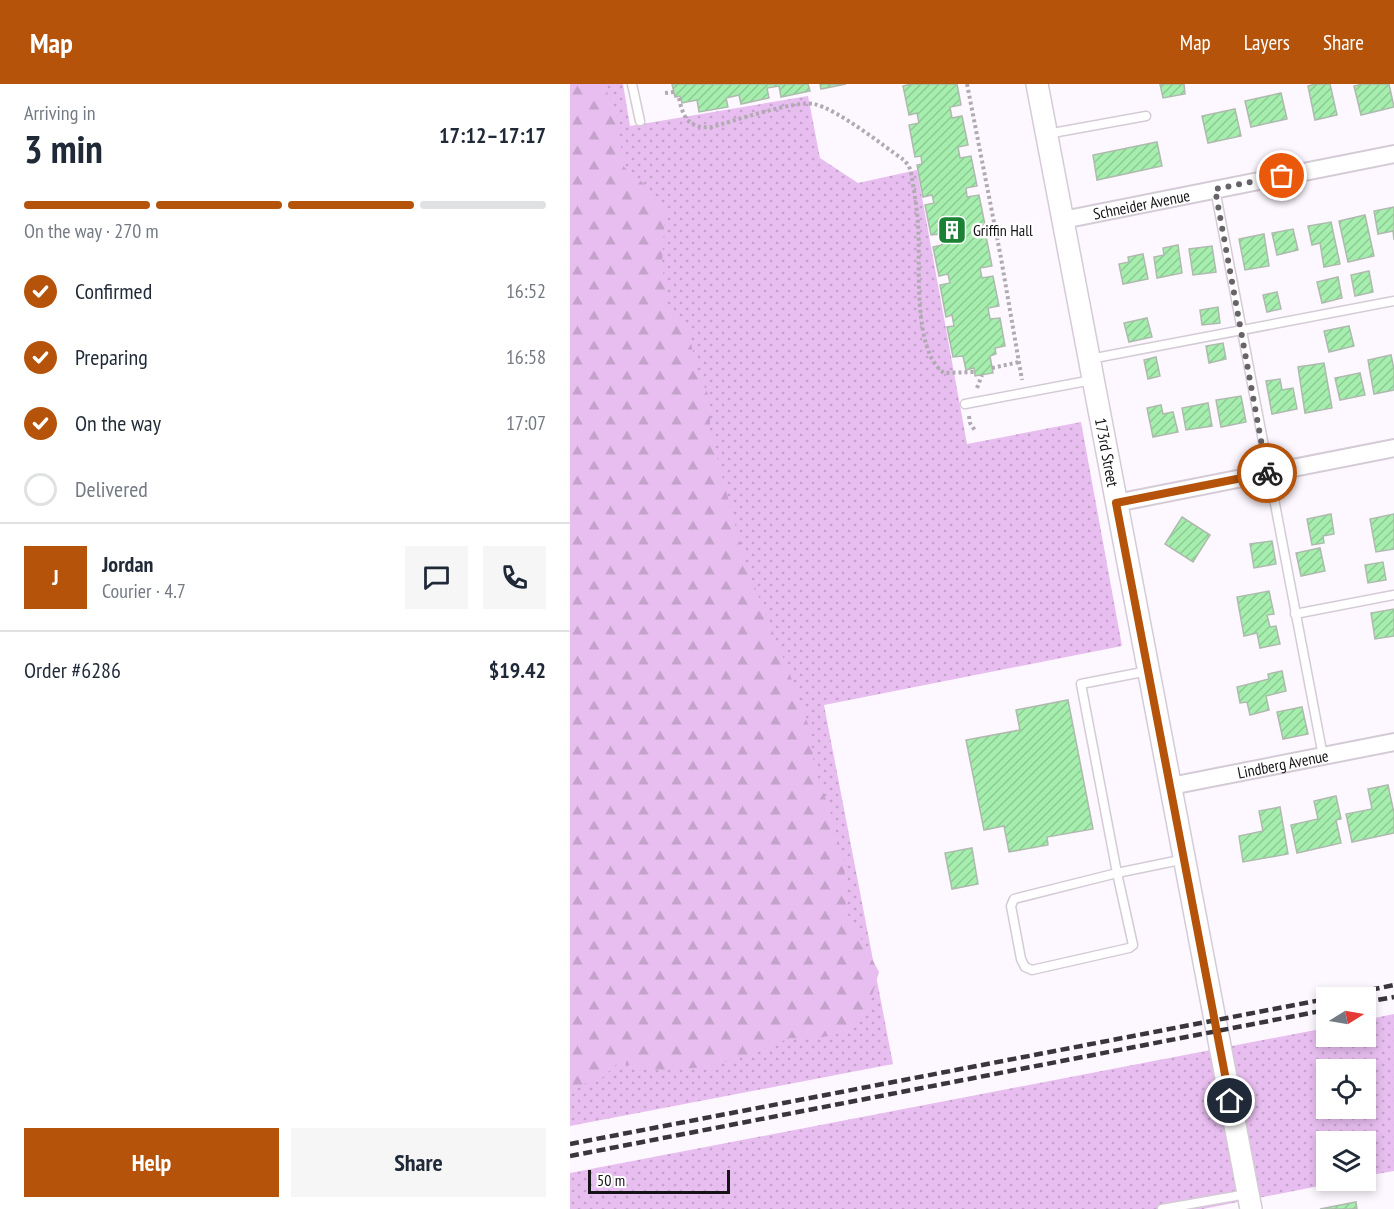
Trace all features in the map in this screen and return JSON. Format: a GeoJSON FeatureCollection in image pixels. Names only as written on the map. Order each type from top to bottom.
{"type":"FeatureCollection","features":[{"type":"Feature","properties":{"kind":"street","name":"173rd Street"},"geometry":{"type":"LineString","coordinates":[[1037,84],[1249,1201]]}},
{"type":"Feature","properties":{"kind":"street","name":"Schneider Avenue"},"geometry":{"type":"LineString","coordinates":[[1063,220],[1394,154]]}},
{"type":"Feature","properties":{"kind":"street"},"geometry":{"type":"LineString","coordinates":[[1116,503],[1394,448]]}},
{"type":"Feature","properties":{"kind":"street","name":"Lindberg Avenue"},"geometry":{"type":"LineString","coordinates":[[1171,786],[1394,742]]}},
{"type":"Feature","properties":{"kind":"lane"},"geometry":{"type":"LineString","coordinates":[[632,84],[640,121]]}},
{"type":"Feature","properties":{"kind":"lane"},"geometry":{"type":"LineString","coordinates":[[1047,134],[1146,116]]}},
{"type":"Feature","properties":{"kind":"lane"},"geometry":{"type":"LineString","coordinates":[[1215,189],[1323,756]]}},
{"type":"Feature","properties":{"kind":"lane"},"geometry":{"type":"LineString","coordinates":[[965,404],[1024,393],[1091,370],[1242,331],[1394,301]]}},
{"type":"Feature","properties":{"kind":"lane"},"geometry":{"type":"LineString","coordinates":[[1295,614],[1394,595]]}},
{"type":"Feature","properties":{"kind":"lane"},"geometry":{"type":"LineString","coordinates":[[1148,671],[1081,684],[1117,873],[1133,945],[1129,948],[1032,970],[1026,967],[1021,959],[1011,906],[1014,899],[1117,873],[1185,859]]}},
{"type":"Feature","properties":{"kind":"lane"},"geometry":{"type":"LineString","coordinates":[[1162,1209],[1249,1201]]}},
{"type":"Feature","properties":{"kind":"path"},"geometry":{"type":"LineString","coordinates":[[967,84],[1001,258],[1024,393]]}},
{"type":"Feature","properties":{"kind":"path"},"geometry":{"type":"LineString","coordinates":[[665,93],[674,92]]}},
{"type":"Feature","properties":{"kind":"path"},"geometry":{"type":"LineString","coordinates":[[679,98],[682,113],[686,119],[702,128],[779,109],[813,104],[835,113],[904,160],[911,173],[918,224],[921,315],[928,349],[935,364],[944,373],[974,372]]}},
{"type":"Feature","properties":{"kind":"path"},"geometry":{"type":"LineString","coordinates":[[992,368],[1019,362]]}},
{"type":"Feature","properties":{"kind":"green space"},"geometry":{"type":"Polygon","coordinates":[[[570,84],[623,84],[630,126],[808,96],[820,158],[858,183],[917,170],[967,444],[1081,422],[1122,646],[824,705],[893,1064],[570,1126],[570,84]]]}},
{"type":"Feature","properties":{"kind":"green space"},"geometry":{"type":"Polygon","coordinates":[[[570,84],[603,84],[615,108],[624,167],[644,184],[665,213],[662,263],[667,303],[688,330],[698,374],[710,398],[710,430],[745,562],[810,730],[814,766],[844,861],[847,913],[879,972],[866,1016],[848,1031],[815,1039],[790,1038],[748,1055],[709,1067],[663,1070],[637,1068],[620,1061],[603,1077],[570,1089],[570,84]]]}},
{"type":"Feature","properties":{"kind":"green space"},"geometry":{"type":"Polygon","coordinates":[[[1394,1014],[1394,1171],[1376,1174],[1376,1131],[1316,1131],[1316,1187],[1203,1209],[570,1209],[570,1173],[1316,1030],[1316,1047],[1376,1047],[1376,1018],[1394,1014]]]}},
{"type":"Feature","properties":{"kind":"building"},"geometry":{"type":"Polygon","coordinates":[[[672,84],[808,84],[810,91],[781,97],[779,86],[767,88],[769,98],[741,104],[739,95],[726,98],[728,107],[699,112],[697,100],[682,103],[680,96],[675,97],[672,84]]]}},
{"type":"Feature","properties":{"kind":"building"},"geometry":{"type":"Polygon","coordinates":[[[820,84],[846,84],[821,89],[820,84]]]}},
{"type":"Feature","properties":{"kind":"building","name":"Griffin Hall"},"geometry":{"type":"Polygon","coordinates":[[[957,84],[961,105],[950,107],[952,118],[962,116],[968,145],[958,147],[960,158],[971,156],[977,186],[966,188],[967,197],[979,195],[985,225],[973,227],[975,238],[986,236],[992,266],[980,268],[982,278],[993,276],[999,306],[988,308],[990,319],[1000,318],[1005,346],[995,348],[996,354],[990,356],[993,373],[975,376],[974,368],[966,370],[963,356],[953,357],[947,327],[954,326],[952,315],[946,317],[940,285],[950,283],[948,274],[939,276],[933,247],[942,245],[940,234],[931,235],[925,205],[934,203],[932,195],[923,197],[917,165],[922,164],[921,156],[915,157],[909,125],[919,123],[917,113],[909,115],[903,86],[957,84]]]}},
{"type":"Feature","properties":{"kind":"building"},"geometry":{"type":"Polygon","coordinates":[[[1160,84],[1184,84],[1185,94],[1163,98],[1160,84]]]}},
{"type":"Feature","properties":{"kind":"building"},"geometry":{"type":"Polygon","coordinates":[[[1330,84],[1337,115],[1315,120],[1308,86],[1330,84]]]}},
{"type":"Feature","properties":{"kind":"building"},"geometry":{"type":"Polygon","coordinates":[[[1389,84],[1394,107],[1361,115],[1354,86],[1389,84]]]}},
{"type":"Feature","properties":{"kind":"building"},"geometry":{"type":"Polygon","coordinates":[[[1281,93],[1287,119],[1251,127],[1245,101],[1281,93]]]}},
{"type":"Feature","properties":{"kind":"building"},"geometry":{"type":"Polygon","coordinates":[[[1235,109],[1241,136],[1208,143],[1202,116],[1235,109]]]}},
{"type":"Feature","properties":{"kind":"building"},"geometry":{"type":"Polygon","coordinates":[[[1157,142],[1162,166],[1097,180],[1093,155],[1157,142]]]}},
{"type":"Feature","properties":{"kind":"building"},"geometry":{"type":"Polygon","coordinates":[[[1394,207],[1394,240],[1393,231],[1378,234],[1374,211],[1394,207]]]}},
{"type":"Feature","properties":{"kind":"building"},"geometry":{"type":"Polygon","coordinates":[[[1365,215],[1374,256],[1348,262],[1339,221],[1365,215]]]}},
{"type":"Feature","properties":{"kind":"building"},"geometry":{"type":"Polygon","coordinates":[[[1331,222],[1340,264],[1324,267],[1320,243],[1312,245],[1308,226],[1331,222]]]}},
{"type":"Feature","properties":{"kind":"building"},"geometry":{"type":"Polygon","coordinates":[[[1293,229],[1298,250],[1277,255],[1272,233],[1293,229]]]}},
{"type":"Feature","properties":{"kind":"building"},"geometry":{"type":"Polygon","coordinates":[[[1264,234],[1269,266],[1245,270],[1239,239],[1264,234]]]}},
{"type":"Feature","properties":{"kind":"building"},"geometry":{"type":"Polygon","coordinates":[[[1178,245],[1182,273],[1157,278],[1154,257],[1164,255],[1163,248],[1178,245]]]}},
{"type":"Feature","properties":{"kind":"building"},"geometry":{"type":"Polygon","coordinates":[[[1212,246],[1216,272],[1193,275],[1189,249],[1212,246]]]}},
{"type":"Feature","properties":{"kind":"building"},"geometry":{"type":"Polygon","coordinates":[[[1143,254],[1148,279],[1123,284],[1119,264],[1129,262],[1128,257],[1143,254]]]}},
{"type":"Feature","properties":{"kind":"building"},"geometry":{"type":"Polygon","coordinates":[[[1369,271],[1373,292],[1355,296],[1351,275],[1369,271]]]}},
{"type":"Feature","properties":{"kind":"building"},"geometry":{"type":"Polygon","coordinates":[[[1338,277],[1342,298],[1322,303],[1317,282],[1338,277]]]}},
{"type":"Feature","properties":{"kind":"building"},"geometry":{"type":"Polygon","coordinates":[[[1277,292],[1281,309],[1267,312],[1263,295],[1277,292]]]}},
{"type":"Feature","properties":{"kind":"building"},"geometry":{"type":"Polygon","coordinates":[[[1218,307],[1220,323],[1202,325],[1200,310],[1218,307]]]}},
{"type":"Feature","properties":{"kind":"building"},"geometry":{"type":"Polygon","coordinates":[[[1147,318],[1152,337],[1129,342],[1124,323],[1147,318]]]}},
{"type":"Feature","properties":{"kind":"building"},"geometry":{"type":"Polygon","coordinates":[[[1349,326],[1354,346],[1329,352],[1324,331],[1349,326]]]}},
{"type":"Feature","properties":{"kind":"building"},"geometry":{"type":"Polygon","coordinates":[[[1223,343],[1226,359],[1209,363],[1206,346],[1223,343]]]}},
{"type":"Feature","properties":{"kind":"building"},"geometry":{"type":"Polygon","coordinates":[[[1391,355],[1394,390],[1374,394],[1368,360],[1391,355]]]}},
{"type":"Feature","properties":{"kind":"building"},"geometry":{"type":"Polygon","coordinates":[[[1156,357],[1160,376],[1148,379],[1144,360],[1156,357]]]}},
{"type":"Feature","properties":{"kind":"building"},"geometry":{"type":"Polygon","coordinates":[[[1324,363],[1332,408],[1305,413],[1298,367],[1324,363]]]}},
{"type":"Feature","properties":{"kind":"building"},"geometry":{"type":"Polygon","coordinates":[[[1360,373],[1365,395],[1340,400],[1335,378],[1360,373]]]}},
{"type":"Feature","properties":{"kind":"building"},"geometry":{"type":"Polygon","coordinates":[[[1280,379],[1282,390],[1293,388],[1297,409],[1272,414],[1266,381],[1280,379]]]}},
{"type":"Feature","properties":{"kind":"building"},"geometry":{"type":"Polygon","coordinates":[[[1241,396],[1246,422],[1221,427],[1216,400],[1241,396]]]}},
{"type":"Feature","properties":{"kind":"building"},"geometry":{"type":"Polygon","coordinates":[[[1208,403],[1212,426],[1186,430],[1182,408],[1208,403]]]}},
{"type":"Feature","properties":{"kind":"building"},"geometry":{"type":"Polygon","coordinates":[[[1161,405],[1163,414],[1173,412],[1178,432],[1153,437],[1147,408],[1161,405]]]}},
{"type":"Feature","properties":{"kind":"building"},"geometry":{"type":"Polygon","coordinates":[[[1331,514],[1334,534],[1323,536],[1324,543],[1312,545],[1307,519],[1331,514]]]}},
{"type":"Feature","properties":{"kind":"building"},"geometry":{"type":"Polygon","coordinates":[[[1394,514],[1394,549],[1376,552],[1370,519],[1394,514]]]}},
{"type":"Feature","properties":{"kind":"building"},"geometry":{"type":"Polygon","coordinates":[[[1182,517],[1210,535],[1193,562],[1165,544],[1182,517]]]}},
{"type":"Feature","properties":{"kind":"building"},"geometry":{"type":"Polygon","coordinates":[[[1272,541],[1276,564],[1254,568],[1250,544],[1272,541]]]}},
{"type":"Feature","properties":{"kind":"building"},"geometry":{"type":"Polygon","coordinates":[[[1320,548],[1325,571],[1301,576],[1296,553],[1320,548]]]}},
{"type":"Feature","properties":{"kind":"building"},"geometry":{"type":"Polygon","coordinates":[[[1383,562],[1386,580],[1368,583],[1365,565],[1383,562]]]}},
{"type":"Feature","properties":{"kind":"building"},"geometry":{"type":"Polygon","coordinates":[[[1269,591],[1274,614],[1267,615],[1270,627],[1276,626],[1280,644],[1260,648],[1257,633],[1244,636],[1237,597],[1269,591]]]}},
{"type":"Feature","properties":{"kind":"building"},"geometry":{"type":"Polygon","coordinates":[[[1394,609],[1394,636],[1375,639],[1371,613],[1394,609]]]}},
{"type":"Feature","properties":{"kind":"building"},"geometry":{"type":"Polygon","coordinates":[[[1282,671],[1286,691],[1266,696],[1269,710],[1250,715],[1247,702],[1240,703],[1237,687],[1269,679],[1268,674],[1282,671]]]}},
{"type":"Feature","properties":{"kind":"building"},"geometry":{"type":"Polygon","coordinates":[[[1068,700],[1093,829],[1047,837],[1048,845],[1009,852],[1004,826],[984,830],[966,740],[1020,730],[1016,710],[1068,700]]]}},
{"type":"Feature","properties":{"kind":"building"},"geometry":{"type":"Polygon","coordinates":[[[1302,707],[1308,734],[1283,739],[1277,712],[1302,707]]]}},
{"type":"Feature","properties":{"kind":"building"},"geometry":{"type":"Polygon","coordinates":[[[1388,785],[1394,813],[1394,833],[1352,842],[1346,814],[1372,809],[1368,789],[1388,785]]]}},
{"type":"Feature","properties":{"kind":"building"},"geometry":{"type":"Polygon","coordinates":[[[1336,796],[1341,819],[1336,820],[1341,843],[1297,853],[1291,825],[1318,819],[1314,801],[1336,796]]]}},
{"type":"Feature","properties":{"kind":"building"},"geometry":{"type":"Polygon","coordinates":[[[1280,807],[1288,854],[1243,862],[1239,836],[1263,831],[1259,811],[1280,807]]]}},
{"type":"Feature","properties":{"kind":"building"},"geometry":{"type":"Polygon","coordinates":[[[972,848],[978,884],[952,889],[945,853],[972,848]]]}},
{"type":"Feature","properties":{"kind":"building"},"geometry":{"type":"Polygon","coordinates":[[[1356,1202],[1357,1209],[1320,1209],[1356,1202]]]}},
{"type":"Feature","properties":{"kind":"railway"},"geometry":{"type":"LineString","coordinates":[[1376,989],[1394,985]]}},
{"type":"Feature","properties":{"kind":"railway"},"geometry":{"type":"LineString","coordinates":[[1376,1000],[1394,997]]}},
{"type":"Feature","properties":{"kind":"railway"},"geometry":{"type":"LineString","coordinates":[[570,1144],[1316,1001]]}},
{"type":"Feature","properties":{"kind":"railway"},"geometry":{"type":"LineString","coordinates":[[570,1156],[1316,1012]]}},
{"type":"Feature","properties":{"kind":"way so far"},"geometry":{"type":"LineString","coordinates":[[1267,473],[1215,189],[1282,176]]}},
{"type":"Feature","properties":{"kind":"place","name":"Griffin Hall"},"geometry":{"type":"Point","coordinates":[952,230]}},
{"type":"Feature","properties":{"kind":"route"},"geometry":{"type":"LineString","coordinates":[[1230,1101],[1116,503],[1267,473]]}}]}
